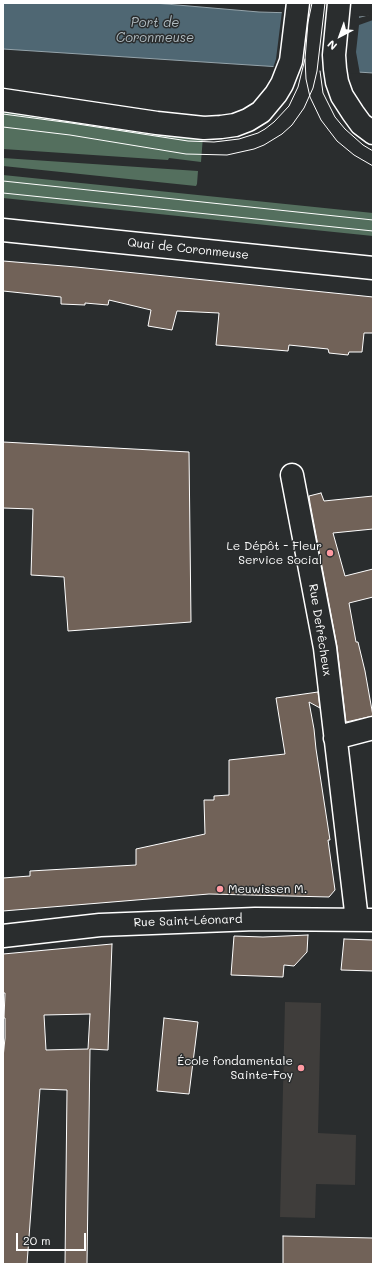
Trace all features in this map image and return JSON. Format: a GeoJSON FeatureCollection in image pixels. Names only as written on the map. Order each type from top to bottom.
{"type":"FeatureCollection","features":[{"type":"Feature","properties":{"kind":"street"},"geometry":{"type":"LineString","coordinates":[[3,100],[157,123],[204,128],[221,128],[242,122],[261,112],[276,94],[285,77],[291,61],[298,3]]}},
{"type":"Feature","properties":{"kind":"street"},"geometry":{"type":"LineString","coordinates":[[339,3],[334,55],[334,68],[337,82],[342,96],[353,114],[361,124],[373,133]]}},
{"type":"Feature","properties":{"kind":"street","name":"Quai de Coronmeuse"},"geometry":{"type":"LineString","coordinates":[[3,230],[373,268]]}},
{"type":"Feature","properties":{"kind":"street","name":"Rue Defrêcheux"},"geometry":{"type":"LineString","coordinates":[[292,475],[325,648],[335,738],[365,920]]}},
{"type":"Feature","properties":{"kind":"street"},"geometry":{"type":"LineString","coordinates":[[335,738],[373,728]]}},
{"type":"Feature","properties":{"kind":"street","name":"Rue Saint-Léonard"},"geometry":{"type":"LineString","coordinates":[[3,936],[107,924],[255,919],[365,920]]}},
{"type":"Feature","properties":{"kind":"shaded area","name":"École fondamentale Sainte-Foy"},"geometry":{"type":"Polygon","coordinates":[[[285,1002],[321,1003],[318,1133],[356,1135],[355,1185],[316,1184],[315,1218],[280,1217],[285,1002]]]}},
{"type":"Feature","properties":{"kind":"green space"},"geometry":{"type":"Polygon","coordinates":[[[3,109],[203,136],[201,162],[169,158],[168,160],[3,149],[3,109]]]}},
{"type":"Feature","properties":{"kind":"green space"},"geometry":{"type":"Polygon","coordinates":[[[3,158],[198,171],[197,184],[196,186],[3,166],[3,158]]]}},
{"type":"Feature","properties":{"kind":"green space"},"geometry":{"type":"Polygon","coordinates":[[[3,175],[373,213],[373,236],[3,198],[3,175]]]}},
{"type":"Feature","properties":{"kind":"water","name":"Port de Coronmeuse"},"geometry":{"type":"Polygon","coordinates":[[[3,3],[154,3],[259,12],[360,17],[373,16],[373,73],[3,49],[3,3]]]}},
{"type":"Feature","properties":{"kind":"pier"},"geometry":{"type":"Polygon","coordinates":[[[282,11],[359,15],[359,18],[373,14],[373,20],[359,25],[356,52],[360,74],[273,68],[276,59],[282,11]]]}},
{"type":"Feature","properties":{"kind":"building"},"geometry":{"type":"Polygon","coordinates":[[[3,261],[373,297],[373,333],[364,333],[362,352],[349,352],[348,355],[329,353],[328,349],[289,345],[288,351],[216,345],[219,313],[177,311],[172,330],[148,326],[151,310],[109,300],[108,305],[85,303],[85,305],[61,304],[61,297],[3,291],[3,261]]]}},
{"type":"Feature","properties":{"kind":"building"},"geometry":{"type":"Polygon","coordinates":[[[3,442],[189,452],[191,622],[68,631],[64,577],[31,575],[33,509],[3,508],[3,442]]]}},
{"type":"Feature","properties":{"kind":"building"},"geometry":{"type":"Polygon","coordinates":[[[321,493],[324,501],[373,496],[373,529],[333,533],[345,576],[373,569],[373,597],[349,603],[356,642],[358,642],[365,671],[373,716],[346,722],[337,646],[309,496],[321,493]]]}},
{"type":"Feature","properties":{"kind":"building"},"geometry":{"type":"Polygon","coordinates":[[[318,692],[320,708],[309,702],[330,840],[328,840],[335,890],[329,897],[209,894],[3,911],[3,878],[30,876],[30,871],[136,865],[136,849],[205,834],[204,800],[214,800],[214,796],[229,795],[229,760],[285,754],[276,698],[318,692]]]}},
{"type":"Feature","properties":{"kind":"building"},"geometry":{"type":"Polygon","coordinates":[[[308,935],[307,952],[294,966],[284,965],[283,977],[231,975],[234,936],[263,937],[308,935]]]}},
{"type":"Feature","properties":{"kind":"building"},"geometry":{"type":"Polygon","coordinates":[[[344,939],[373,940],[373,971],[341,970],[344,939]]]}},
{"type":"Feature","properties":{"kind":"building"},"geometry":{"type":"Polygon","coordinates":[[[112,944],[108,1050],[90,1049],[87,1264],[65,1264],[67,1090],[40,1089],[27,1264],[3,1264],[3,1058],[5,1038],[5,993],[3,993],[3,954],[112,944]],[[90,1014],[44,1015],[46,1050],[88,1049],[90,1014]]]}},
{"type":"Feature","properties":{"kind":"building"},"geometry":{"type":"Polygon","coordinates":[[[164,1018],[198,1022],[189,1094],[157,1091],[164,1018]]]}},
{"type":"Feature","properties":{"kind":"building"},"geometry":{"type":"Polygon","coordinates":[[[283,1236],[373,1238],[373,1264],[283,1264],[283,1236]]]}},
{"type":"Feature","properties":{"kind":"tram line"},"geometry":{"type":"LineString","coordinates":[[312,3],[308,22],[305,59],[306,79],[310,97],[321,120],[337,141],[354,155],[373,166]]}},
{"type":"Feature","properties":{"kind":"tram line"},"geometry":{"type":"LineString","coordinates":[[3,127],[70,135],[186,154],[227,155],[254,149],[282,134],[292,125],[304,108],[313,88],[317,71],[325,3]]}},
{"type":"Feature","properties":{"kind":"tram line"},"geometry":{"type":"LineString","coordinates":[[3,114],[188,141],[214,142],[239,139],[258,133],[265,129],[289,106],[298,87],[305,59]]}},
{"type":"Feature","properties":{"kind":"tram line"},"geometry":{"type":"LineString","coordinates":[[320,71],[323,93],[335,117],[345,129],[363,145],[373,151]]}},
{"type":"Feature","properties":{"kind":"tram line"},"geometry":{"type":"LineString","coordinates":[[3,181],[373,220]]}},
{"type":"Feature","properties":{"kind":"tram line"},"geometry":{"type":"LineString","coordinates":[[3,193],[373,231]]}},
{"type":"Feature","properties":{"kind":"place","name":"Le Dépôt - Fleur Service Social"},"geometry":{"type":"Point","coordinates":[330,553]}},
{"type":"Feature","properties":{"kind":"place","name":"Meuwissen M."},"geometry":{"type":"Point","coordinates":[220,889]}},
{"type":"Feature","properties":{"kind":"place","name":"École fondamentale Sainte-Foy"},"geometry":{"type":"Point","coordinates":[301,1068]}}]}
